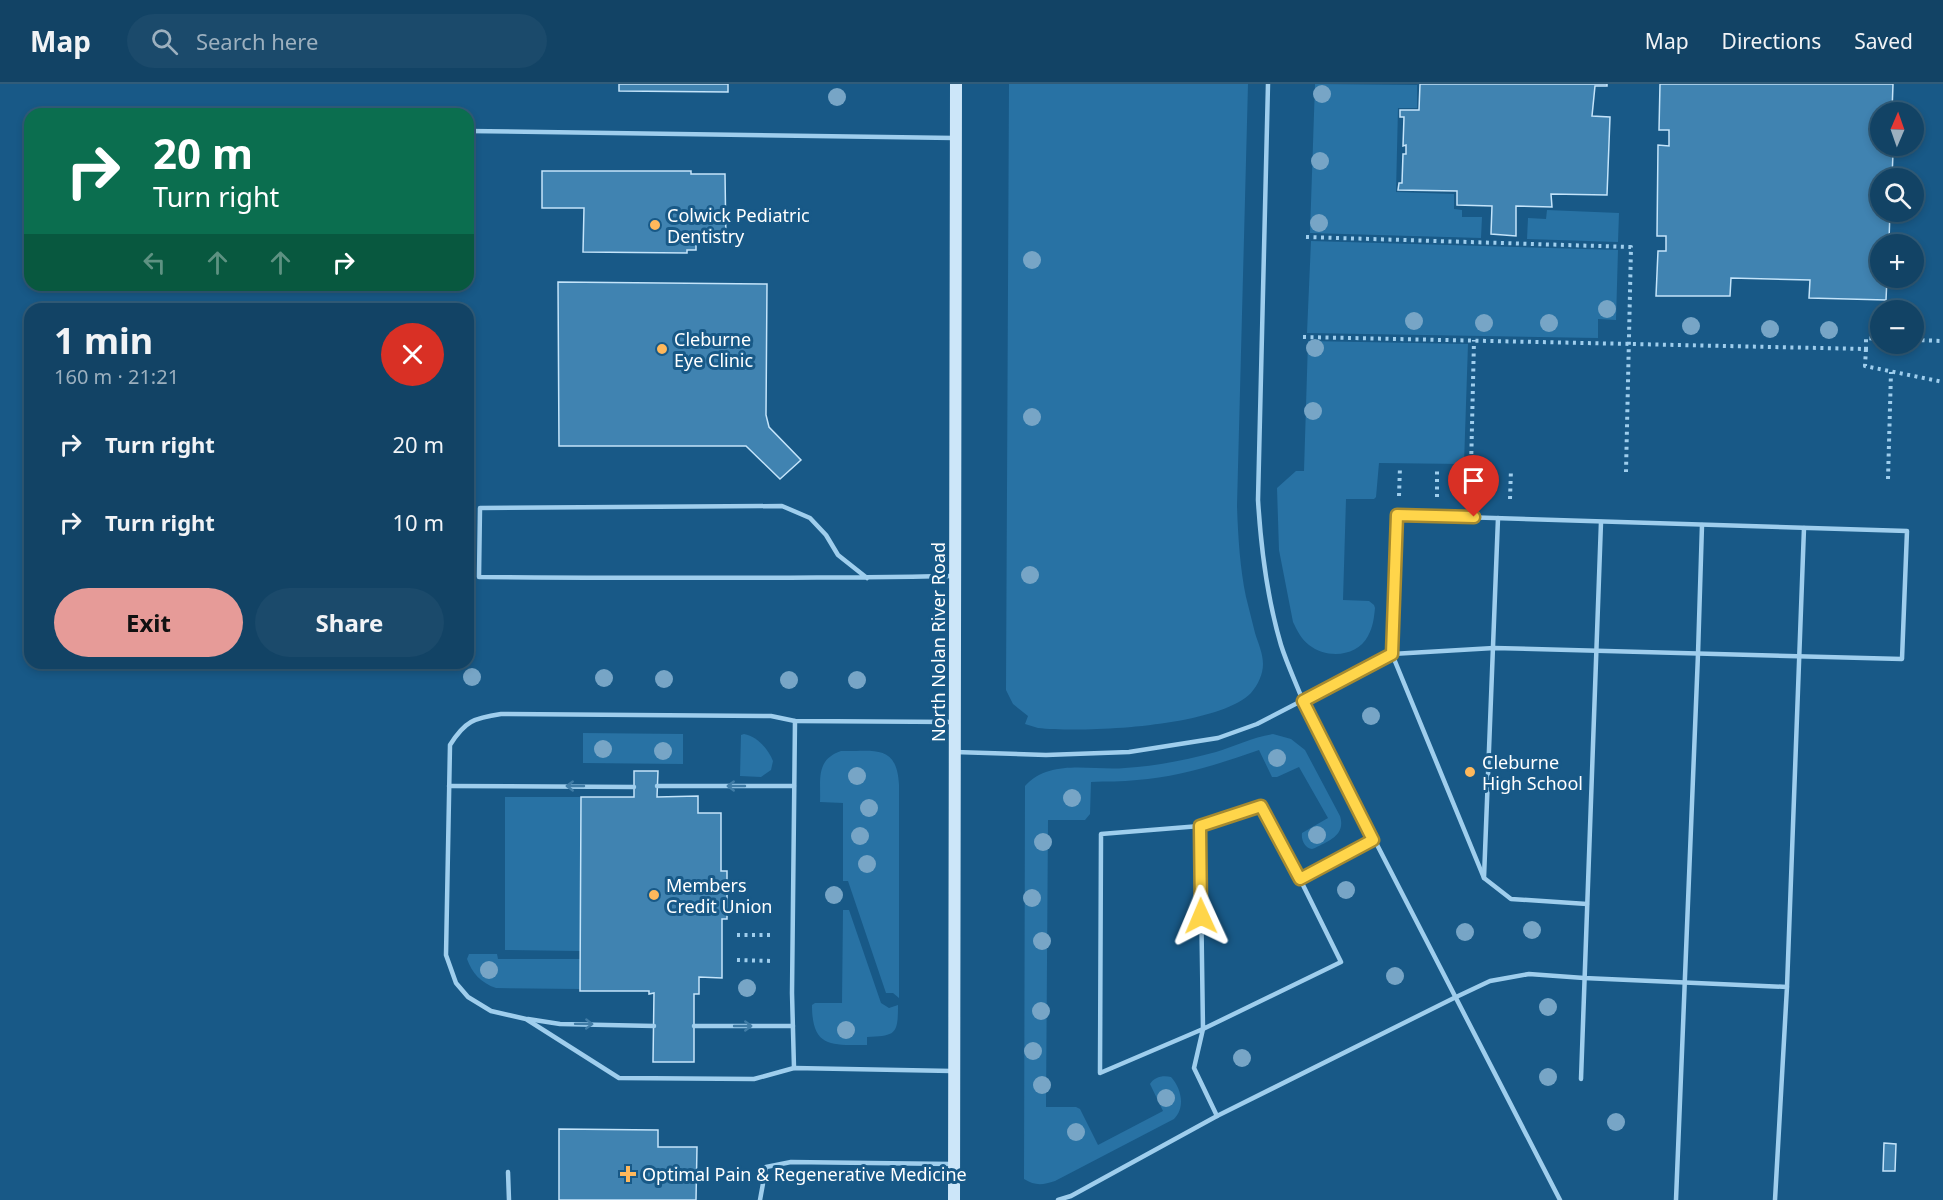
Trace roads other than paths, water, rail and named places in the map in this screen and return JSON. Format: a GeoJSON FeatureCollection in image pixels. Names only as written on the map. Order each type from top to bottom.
{"type":"FeatureCollection","features":[{"type":"Feature","properties":{"kind":"main road","name":"North Nolan River Road"},"geometry":{"type":"LineString","coordinates":[[954,1200],[956,84]]}},
{"type":"Feature","properties":{"kind":"lane"},"geometry":{"type":"LineString","coordinates":[[1268,84],[1258,500],[1269,596],[1282,647],[1303,701],[1560,1200]]}},
{"type":"Feature","properties":{"kind":"lane"},"geometry":{"type":"LineString","coordinates":[[474,131],[955,138]]}},
{"type":"Feature","properties":{"kind":"lane"},"geometry":{"type":"LineString","coordinates":[[867,578],[838,555],[826,535],[810,518],[782,506],[480,508],[479,577],[867,578],[956,576]]}},
{"type":"Feature","properties":{"kind":"lane"},"geometry":{"type":"LineString","coordinates":[[955,752],[1046,755],[1129,752],[1218,738],[1257,724],[1392,654],[1494,648],[1902,659],[1907,531],[1398,515],[1392,654],[1484,878],[1511,899],[1587,904]]}},
{"type":"Feature","properties":{"kind":"lane"},"geometry":{"type":"LineString","coordinates":[[1484,878],[1498,518]]}},
{"type":"Feature","properties":{"kind":"lane"},"geometry":{"type":"LineString","coordinates":[[1581,1079],[1601,522]]}},
{"type":"Feature","properties":{"kind":"lane"},"geometry":{"type":"LineString","coordinates":[[1676,1200],[1702,525]]}},
{"type":"Feature","properties":{"kind":"lane"},"geometry":{"type":"LineString","coordinates":[[1775,1200],[1787,987],[1804,528]]}},
{"type":"Feature","properties":{"kind":"lane"},"geometry":{"type":"LineString","coordinates":[[654,1026],[560,1024],[526,1019],[490,1011],[468,997],[456,983],[446,955],[449,786],[450,745],[461,728],[481,717],[501,714],[771,716],[795,721],[956,722]]}},
{"type":"Feature","properties":{"kind":"lane"},"geometry":{"type":"LineString","coordinates":[[794,1068],[795,721]]}},
{"type":"Feature","properties":{"kind":"lane"},"geometry":{"type":"LineString","coordinates":[[449,786],[634,787]]}},
{"type":"Feature","properties":{"kind":"lane"},"geometry":{"type":"LineString","coordinates":[[657,786],[794,786]]}},
{"type":"Feature","properties":{"kind":"lane"},"geometry":{"type":"LineString","coordinates":[[1261,806],[1341,962],[1203,1029],[1100,1073],[1101,834],[1200,826],[1261,806]]}},
{"type":"Feature","properties":{"kind":"lane"},"geometry":{"type":"LineString","coordinates":[[1200,826],[1203,1029],[1194,1068],[1217,1116]]}},
{"type":"Feature","properties":{"kind":"lane"},"geometry":{"type":"LineString","coordinates":[[1300,879],[1373,840]]}},
{"type":"Feature","properties":{"kind":"lane"},"geometry":{"type":"LineString","coordinates":[[1058,1200],[1071,1196],[1217,1116],[1490,981],[1529,974],[1787,987]]}},
{"type":"Feature","properties":{"kind":"lane"},"geometry":{"type":"LineString","coordinates":[[526,1019],[619,1078],[754,1080],[794,1068],[955,1071]]}},
{"type":"Feature","properties":{"kind":"lane"},"geometry":{"type":"LineString","coordinates":[[694,1026],[793,1026]]}},
{"type":"Feature","properties":{"kind":"lane"},"geometry":{"type":"LineString","coordinates":[[760,1200],[766,1167],[791,1162],[954,1164]]}},
{"type":"Feature","properties":{"kind":"lane"},"geometry":{"type":"LineString","coordinates":[[508,1172],[508,1200]]}},
{"type":"Feature","properties":{"kind":"place","name":"Colwick Pediatric Dentistry"},"geometry":{"type":"Point","coordinates":[655,225]}},
{"type":"Feature","properties":{"kind":"place","name":"Cleburne Eye Clinic"},"geometry":{"type":"Point","coordinates":[662,349]}},
{"type":"Feature","properties":{"kind":"place","name":"Cleburne High School"},"geometry":{"type":"Point","coordinates":[1470,772]}},
{"type":"Feature","properties":{"kind":"place","name":"Members Credit Union"},"geometry":{"type":"Point","coordinates":[654,895]}},
{"type":"Feature","properties":{"kind":"place","name":"Optimal Pain & Regenerative Medicine"},"geometry":{"type":"Point","coordinates":[628,1174]}}]}
